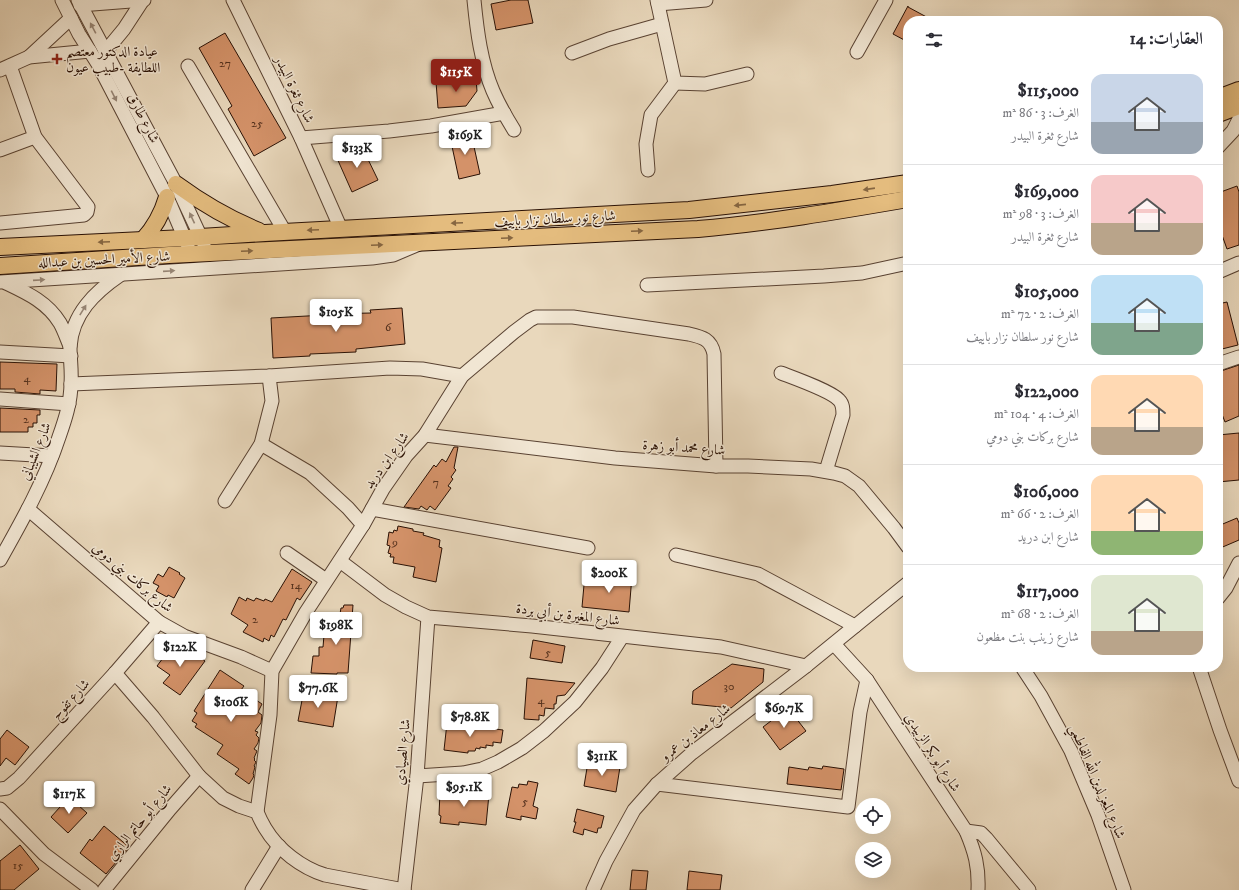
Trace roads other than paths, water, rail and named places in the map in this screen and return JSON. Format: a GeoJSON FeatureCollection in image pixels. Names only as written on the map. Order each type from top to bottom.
{"type":"FeatureCollection","features":[{"type":"Feature","properties":{"kind":"main road"},"geometry":{"type":"LineString","coordinates":[[1223,96],[1239,90]]}},
{"type":"Feature","properties":{"kind":"main road"},"geometry":{"type":"LineString","coordinates":[[1223,112],[1239,106]]}},
{"type":"Feature","properties":{"kind":"main road"},"geometry":{"type":"LineString","coordinates":[[176,184],[196,199],[218,212],[241,224],[265,233]]}},
{"type":"Feature","properties":{"kind":"main road","name":"شارع نور سلطان نزار باييف"},"geometry":{"type":"LineString","coordinates":[[201,237],[689,210],[802,198],[903,185]]}},
{"type":"Feature","properties":{"kind":"main road"},"geometry":{"type":"LineString","coordinates":[[143,240],[150,233],[160,216],[167,198]]}},
{"type":"Feature","properties":{"kind":"main road","name":"شارع نور سلطان نزار باييف"},"geometry":{"type":"LineString","coordinates":[[208,253],[729,226],[806,216],[903,200]]}},
{"type":"Feature","properties":{"kind":"main road","name":"شارع الأمير الحسين بن عبدالله"},"geometry":{"type":"LineString","coordinates":[[0,247],[201,237]]}},
{"type":"Feature","properties":{"kind":"main road","name":"شارع الأمير الحسين بن عبدالله"},"geometry":{"type":"LineString","coordinates":[[0,266],[208,253]]}},
{"type":"Feature","properties":{"kind":"street","name":"شارع طارق"},"geometry":{"type":"LineString","coordinates":[[62,0],[98,64],[167,198],[192,254]]}},
{"type":"Feature","properties":{"kind":"street"},"geometry":{"type":"LineString","coordinates":[[79,3],[143,0]]}},
{"type":"Feature","properties":{"kind":"street"},"geometry":{"type":"LineString","coordinates":[[105,52],[124,29],[143,0]]}},
{"type":"Feature","properties":{"kind":"street","name":"شارع ثغرة البيدر"},"geometry":{"type":"LineString","coordinates":[[233,0],[301,138],[431,126],[504,113]]}},
{"type":"Feature","properties":{"kind":"street"},"geometry":{"type":"LineString","coordinates":[[474,0],[477,28],[492,90],[514,130]]}},
{"type":"Feature","properties":{"kind":"street"},"geometry":{"type":"LineString","coordinates":[[648,170],[646,144],[651,115],[675,83],[658,2],[706,0]]}},
{"type":"Feature","properties":{"kind":"street"},"geometry":{"type":"LineString","coordinates":[[857,52],[886,0]]}},
{"type":"Feature","properties":{"kind":"street","name":"شارع طارق"},"geometry":{"type":"LineString","coordinates":[[79,3],[176,184],[208,253]]}},
{"type":"Feature","properties":{"kind":"street"},"geometry":{"type":"LineString","coordinates":[[0,223],[84,215],[87,212],[88,207],[35,137],[5,68],[29,57],[71,18]]}},
{"type":"Feature","properties":{"kind":"street"},"geometry":{"type":"LineString","coordinates":[[572,53],[609,39],[662,24]]}},
{"type":"Feature","properties":{"kind":"street"},"geometry":{"type":"LineString","coordinates":[[29,57],[90,51]]}},
{"type":"Feature","properties":{"kind":"street"},"geometry":{"type":"LineString","coordinates":[[188,66],[285,232]]}},
{"type":"Feature","properties":{"kind":"street"},"geometry":{"type":"LineString","coordinates":[[675,83],[705,84],[747,74]]}},
{"type":"Feature","properties":{"kind":"street"},"geometry":{"type":"LineString","coordinates":[[1223,142],[1233,131],[1239,119]]}},
{"type":"Feature","properties":{"kind":"street"},"geometry":{"type":"LineString","coordinates":[[0,150],[35,137]]}},
{"type":"Feature","properties":{"kind":"street"},"geometry":{"type":"LineString","coordinates":[[301,138],[341,229]]}},
{"type":"Feature","properties":{"kind":"street"},"geometry":{"type":"LineString","coordinates":[[2,282],[383,258],[400,253],[422,242]]}},
{"type":"Feature","properties":{"kind":"street"},"geometry":{"type":"LineString","coordinates":[[1223,270],[1239,263]]}},
{"type":"Feature","properties":{"kind":"street"},"geometry":{"type":"LineString","coordinates":[[647,285],[862,273],[903,264]]}},
{"type":"Feature","properties":{"kind":"street","name":"شارع الشيباني"},"geometry":{"type":"LineString","coordinates":[[0,560],[28,508],[59,438],[69,404],[71,384],[71,351],[74,329],[84,307],[92,297],[121,274]]}},
{"type":"Feature","properties":{"kind":"street","name":"شارع الشيباني"},"geometry":{"type":"LineString","coordinates":[[2,282],[33,296],[49,309],[61,325],[71,351]]}},
{"type":"Feature","properties":{"kind":"street","name":"شارع ابن دريد"},"geometry":{"type":"LineString","coordinates":[[257,812],[270,715],[272,671],[306,612],[326,580],[340,562],[394,472],[425,435],[462,376],[514,332],[536,317],[573,316],[689,334],[707,339],[713,347],[714,354],[716,466]]}},
{"type":"Feature","properties":{"kind":"street"},"geometry":{"type":"LineString","coordinates":[[0,352],[71,351]]}},
{"type":"Feature","properties":{"kind":"street"},"geometry":{"type":"LineString","coordinates":[[1223,362],[1239,357]]}},
{"type":"Feature","properties":{"kind":"street"},"geometry":{"type":"LineString","coordinates":[[71,384],[269,376],[390,368],[422,370],[462,376]]}},
{"type":"Feature","properties":{"kind":"street"},"geometry":{"type":"LineString","coordinates":[[781,373],[829,393],[841,401],[843,415],[826,471]]}},
{"type":"Feature","properties":{"kind":"street"},"geometry":{"type":"LineString","coordinates":[[225,501],[261,444],[272,401],[269,376]]}},
{"type":"Feature","properties":{"kind":"street"},"geometry":{"type":"LineString","coordinates":[[0,399],[69,404]]}},
{"type":"Feature","properties":{"kind":"street","name":"شارع محمد أبو زهرة"},"geometry":{"type":"LineString","coordinates":[[425,435],[615,458],[716,466],[769,466],[826,471],[845,476],[859,486],[903,540]]}},
{"type":"Feature","properties":{"kind":"street"},"geometry":{"type":"LineString","coordinates":[[261,444],[310,473],[348,508],[363,525]]}},
{"type":"Feature","properties":{"kind":"street"},"geometry":{"type":"LineString","coordinates":[[0,453],[52,456]]}},
{"type":"Feature","properties":{"kind":"street","name":"شارع بركات بني دومي"},"geometry":{"type":"LineString","coordinates":[[28,508],[159,622],[184,636],[241,657],[272,671]]}},
{"type":"Feature","properties":{"kind":"street"},"geometry":{"type":"LineString","coordinates":[[372,509],[588,548]]}},
{"type":"Feature","properties":{"kind":"street"},"geometry":{"type":"LineString","coordinates":[[287,553],[326,580]]}},
{"type":"Feature","properties":{"kind":"street"},"geometry":{"type":"LineString","coordinates":[[676,555],[758,574],[855,626]]}},
{"type":"Feature","properties":{"kind":"street","name":"شارع المغيرة بن أبي بردة"},"geometry":{"type":"LineString","coordinates":[[340,562],[384,595],[428,617],[532,626],[720,647],[806,666]]}},
{"type":"Feature","properties":{"kind":"street"},"geometry":{"type":"LineString","coordinates":[[1223,592],[1239,563]]}},
{"type":"Feature","properties":{"kind":"street","name":"شارع معاذ بن عمرو"},"geometry":{"type":"LineString","coordinates":[[593,890],[606,861],[634,810],[657,784],[692,753],[834,644],[903,586]]}},
{"type":"Feature","properties":{"kind":"street","name":"شارع الصيادي"},"geometry":{"type":"LineString","coordinates":[[404,890],[417,776],[428,617]]}},
{"type":"Feature","properties":{"kind":"street","name":"شارع تفوح"},"geometry":{"type":"LineString","coordinates":[[0,789],[7,788],[19,778],[115,673],[159,622]]}},
{"type":"Feature","properties":{"kind":"street"},"geometry":{"type":"LineString","coordinates":[[417,776],[463,773],[482,769],[498,762],[522,748],[544,732],[575,702],[602,668],[622,637]]}},
{"type":"Feature","properties":{"kind":"street","name":"شارع أبو بكر الزبيدي"},"geometry":{"type":"LineString","coordinates":[[834,644],[867,680],[966,831],[976,859],[978,890]]}},
{"type":"Feature","properties":{"kind":"street","name":"شارع المعز لدين الله الفاطمي"},"geometry":{"type":"LineString","coordinates":[[1025,672],[1041,696],[1070,750],[1098,815],[1124,890]]}},
{"type":"Feature","properties":{"kind":"street"},"geometry":{"type":"LineString","coordinates":[[1202,672],[1220,730],[1239,781]]}},
{"type":"Feature","properties":{"kind":"street"},"geometry":{"type":"LineString","coordinates":[[115,673],[153,717],[199,776],[223,798],[239,806],[257,812],[265,828],[279,846],[304,866],[325,875],[404,890]]}},
{"type":"Feature","properties":{"kind":"street"},"geometry":{"type":"LineString","coordinates":[[657,784],[848,807],[860,712],[867,680]]}},
{"type":"Feature","properties":{"kind":"street","name":"شارع أبو حاتم الرازي"},"geometry":{"type":"LineString","coordinates":[[104,890],[199,776]]}},
{"type":"Feature","properties":{"kind":"street"},"geometry":{"type":"LineString","coordinates":[[0,809],[44,854],[92,890]]}},
{"type":"Feature","properties":{"kind":"street"},"geometry":{"type":"LineString","coordinates":[[966,831],[978,832],[986,838],[1029,890]]}},
{"type":"Feature","properties":{"kind":"street"},"geometry":{"type":"LineString","coordinates":[[252,890],[279,846]]}},
{"type":"Feature","properties":{"kind":"place","name":"عيادة الدكتور معتصم اللطايفة -طبيب عيون"},"geometry":{"type":"Point","coordinates":[57,59]}}]}
